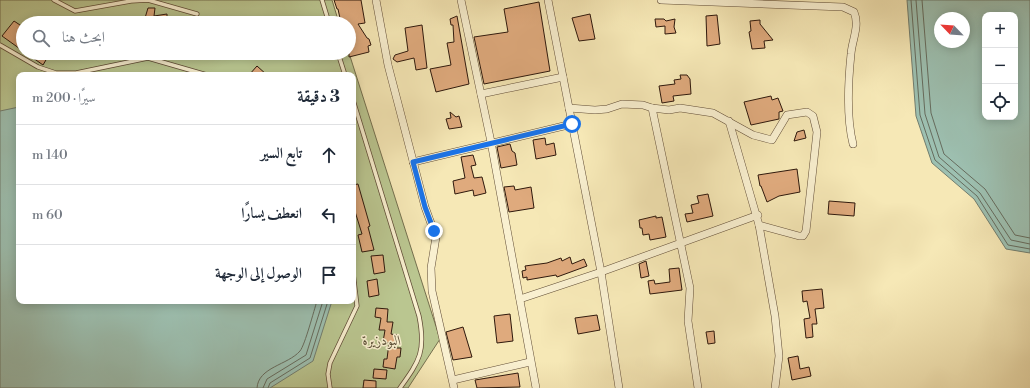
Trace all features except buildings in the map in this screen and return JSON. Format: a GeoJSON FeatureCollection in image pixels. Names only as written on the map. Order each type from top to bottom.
{"type":"FeatureCollection","features":[{"type":"Feature","properties":{"kind":"street"},"geometry":{"type":"LineString","coordinates":[[376,0],[388,65],[425,207],[436,237],[431,268],[432,291],[454,388]]}},
{"type":"Feature","properties":{"kind":"street"},"geometry":{"type":"LineString","coordinates":[[461,0],[491,142],[530,362],[536,388]]}},
{"type":"Feature","properties":{"kind":"street"},"geometry":{"type":"LineString","coordinates":[[548,0],[601,272],[619,388]]}},
{"type":"Feature","properties":{"kind":"street"},"geometry":{"type":"LineString","coordinates":[[661,0],[772,2],[843,6],[854,12],[857,22],[851,56],[849,123],[853,144]]}},
{"type":"Feature","properties":{"kind":"street"},"geometry":{"type":"LineString","coordinates":[[481,94],[563,77]]}},
{"type":"Feature","properties":{"kind":"street"},"geometry":{"type":"LineString","coordinates":[[569,108],[607,109],[622,104],[643,105],[652,108],[669,110],[680,108],[712,113],[753,134],[772,140],[787,115],[807,112],[813,116],[817,132],[805,234],[799,236],[759,225]]}},
{"type":"Feature","properties":{"kind":"street"},"geometry":{"type":"LineString","coordinates":[[652,108],[679,244],[690,288],[688,322],[698,388]]}},
{"type":"Feature","properties":{"kind":"street"},"geometry":{"type":"LineString","coordinates":[[729,121],[758,215],[775,316],[779,356],[775,388]]}},
{"type":"Feature","properties":{"kind":"street"},"geometry":{"type":"LineString","coordinates":[[413,162],[491,142],[572,124]]}},
{"type":"Feature","properties":{"kind":"street"},"geometry":{"type":"LineString","coordinates":[[520,299],[601,272],[758,215]]}},
{"type":"Feature","properties":{"kind":"street"},"geometry":{"type":"LineString","coordinates":[[453,380],[530,362]]}},
{"type":"Feature","properties":{"kind":"lane"},"geometry":{"type":"LineString","coordinates":[[54,0],[75,11],[131,1],[148,0],[197,14]]}},
{"type":"Feature","properties":{"kind":"lane"},"geometry":{"type":"LineString","coordinates":[[322,0],[327,16]]}},
{"type":"Feature","properties":{"kind":"lane"},"geometry":{"type":"LineString","coordinates":[[0,44],[16,54]]}},
{"type":"Feature","properties":{"kind":"lane"},"geometry":{"type":"LineString","coordinates":[[26,60],[38,67],[53,72]]}},
{"type":"Feature","properties":{"kind":"lane"},"geometry":{"type":"LineString","coordinates":[[81,72],[138,60]]}},
{"type":"Feature","properties":{"kind":"lane"},"geometry":{"type":"LineString","coordinates":[[155,60],[197,72]]}},
{"type":"Feature","properties":{"kind":"lane"},"geometry":{"type":"LineString","coordinates":[[340,60],[344,72]]}},
{"type":"Feature","properties":{"kind":"lane"},"geometry":{"type":"LineString","coordinates":[[356,110],[419,316],[423,336],[422,349],[416,364],[400,388]]}},
{"type":"Feature","properties":{"kind":"lane"},"geometry":{"type":"LineString","coordinates":[[330,388],[328,374],[330,363],[357,306],[356,298]]}},
{"type":"Feature","properties":{"kind":"green space","name":"البودزيرة"},"geometry":{"type":"Polygon","coordinates":[[[0,0],[332,0],[337,16],[16,16],[16,60],[351,60],[355,72],[16,72],[16,304],[356,304],[356,75],[440,339],[408,388],[0,388],[0,0]]]}},
{"type":"Feature","properties":{"kind":"water"},"geometry":{"type":"Polygon","coordinates":[[[907,0],[1030,0],[1030,253],[1006,249],[974,199],[932,163],[916,116],[907,0]]]}},
{"type":"Feature","properties":{"kind":"water"},"geometry":{"type":"Polygon","coordinates":[[[16,108],[16,304],[331,304],[313,361],[270,388],[0,388],[0,111],[16,108]]]}},
{"type":"Feature","properties":{"kind":"route"},"geometry":{"type":"LineString","coordinates":[[434,231],[425,207],[413,162],[491,142],[572,124]]}}]}
